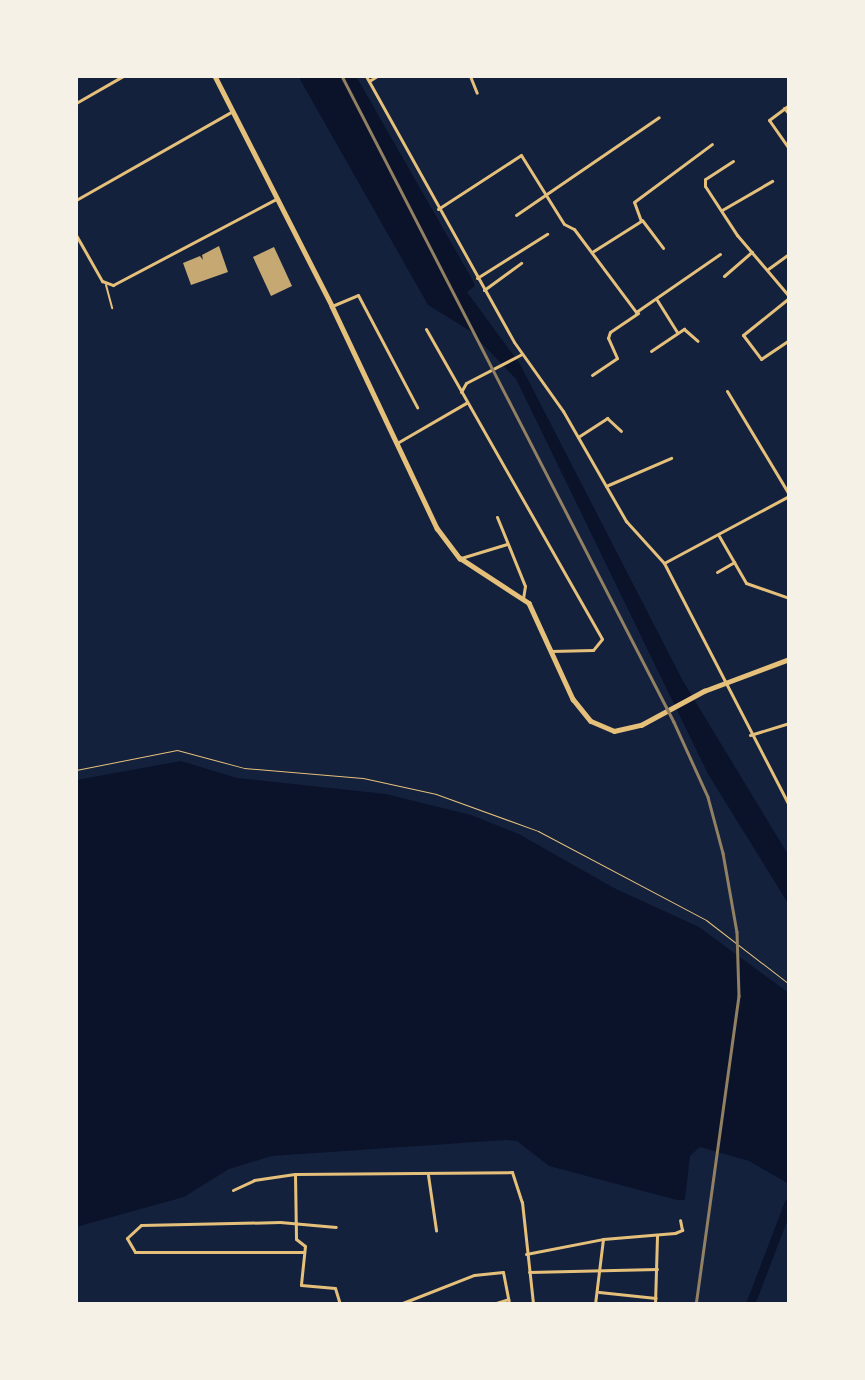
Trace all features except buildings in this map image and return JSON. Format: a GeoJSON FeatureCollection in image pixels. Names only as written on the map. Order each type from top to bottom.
{"type":"FeatureCollection","features":[{"type":"Feature","properties":{"kind":"street"},"geometry":{"type":"LineString","coordinates":[[76,103],[123,76]]}},
{"type":"Feature","properties":{"kind":"street"},"geometry":{"type":"LineString","coordinates":[[215,76],[332,306],[437,528],[460,558],[523,598],[573,699],[591,721],[614,731],[661,715],[724,682],[789,659]]}},
{"type":"Feature","properties":{"kind":"street"},"geometry":{"type":"LineString","coordinates":[[366,76],[438,209],[522,354],[578,437],[626,521],[664,563],[750,735],[787,798],[789,805]]}},
{"type":"Feature","properties":{"kind":"street"},"geometry":{"type":"LineString","coordinates":[[368,81],[377,76]]}},
{"type":"Feature","properties":{"kind":"street"},"geometry":{"type":"LineString","coordinates":[[470,76],[477,93]]}},
{"type":"Feature","properties":{"kind":"street"},"geometry":{"type":"LineString","coordinates":[[789,104],[769,120],[789,149]]}},
{"type":"Feature","properties":{"kind":"street"},"geometry":{"type":"LineString","coordinates":[[784,108],[789,114]]}},
{"type":"Feature","properties":{"kind":"street"},"geometry":{"type":"LineString","coordinates":[[76,200],[232,112]]}},
{"type":"Feature","properties":{"kind":"street"},"geometry":{"type":"LineString","coordinates":[[516,215],[659,117]]}},
{"type":"Feature","properties":{"kind":"street"},"geometry":{"type":"LineString","coordinates":[[663,248],[642,219],[634,202],[712,144]]}},
{"type":"Feature","properties":{"kind":"street"},"geometry":{"type":"LineString","coordinates":[[438,209],[518,155],[543,184],[546,195],[564,224],[574,229],[638,311]]}},
{"type":"Feature","properties":{"kind":"street"},"geometry":{"type":"LineString","coordinates":[[733,161],[708,177],[705,186],[752,252],[789,296],[743,335],[761,359],[789,340]]}},
{"type":"Feature","properties":{"kind":"street"},"geometry":{"type":"LineString","coordinates":[[722,210],[772,181]]}},
{"type":"Feature","properties":{"kind":"street"},"geometry":{"type":"LineString","coordinates":[[76,235],[106,285],[276,199]]}},
{"type":"Feature","properties":{"kind":"street"},"geometry":{"type":"LineString","coordinates":[[592,252],[642,219]]}},
{"type":"Feature","properties":{"kind":"street"},"geometry":{"type":"LineString","coordinates":[[477,278],[547,234]]}},
{"type":"Feature","properties":{"kind":"street"},"geometry":{"type":"LineString","coordinates":[[724,276],[752,252]]}},
{"type":"Feature","properties":{"kind":"street"},"geometry":{"type":"LineString","coordinates":[[592,375],[617,358],[608,338],[610,332],[720,254]]}},
{"type":"Feature","properties":{"kind":"street"},"geometry":{"type":"LineString","coordinates":[[768,269],[789,254]]}},
{"type":"Feature","properties":{"kind":"street"},"geometry":{"type":"LineString","coordinates":[[484,290],[521,264]]}},
{"type":"Feature","properties":{"kind":"street"},"geometry":{"type":"LineString","coordinates":[[332,306],[358,295],[417,407]]}},
{"type":"Feature","properties":{"kind":"street"},"geometry":{"type":"LineString","coordinates":[[656,300],[677,332]]}},
{"type":"Feature","properties":{"kind":"street"},"geometry":{"type":"LineString","coordinates":[[426,329],[461,395],[528,501],[602,639],[593,650],[550,651]]}},
{"type":"Feature","properties":{"kind":"street"},"geometry":{"type":"LineString","coordinates":[[651,351],[677,332],[690,331],[698,341]]}},
{"type":"Feature","properties":{"kind":"street"},"geometry":{"type":"LineString","coordinates":[[461,395],[466,383],[522,354]]}},
{"type":"Feature","properties":{"kind":"street"},"geometry":{"type":"LineString","coordinates":[[664,563],[719,536],[789,495],[727,390]]}},
{"type":"Feature","properties":{"kind":"street"},"geometry":{"type":"LineString","coordinates":[[397,443],[466,403]]}},
{"type":"Feature","properties":{"kind":"street"},"geometry":{"type":"LineString","coordinates":[[578,437],[607,418],[621,431]]}},
{"type":"Feature","properties":{"kind":"street"},"geometry":{"type":"LineString","coordinates":[[606,486],[670,458]]}},
{"type":"Feature","properties":{"kind":"street"},"geometry":{"type":"LineString","coordinates":[[497,517],[525,586],[523,598]]}},
{"type":"Feature","properties":{"kind":"street"},"geometry":{"type":"LineString","coordinates":[[719,536],[746,583],[789,598]]}},
{"type":"Feature","properties":{"kind":"street"},"geometry":{"type":"LineString","coordinates":[[460,558],[508,544]]}},
{"type":"Feature","properties":{"kind":"street"},"geometry":{"type":"LineString","coordinates":[[717,572],[734,562]]}},
{"type":"Feature","properties":{"kind":"street"},"geometry":{"type":"LineString","coordinates":[[750,735],[789,724]]}},
{"type":"Feature","properties":{"kind":"street"},"geometry":{"type":"LineString","coordinates":[[233,1190],[254,1180],[294,1174],[428,1175],[512,1172],[522,1202],[526,1254],[534,1304]]}},
{"type":"Feature","properties":{"kind":"street"},"geometry":{"type":"LineString","coordinates":[[294,1174],[294,1226],[296,1239],[303,1243],[304,1252],[301,1285],[335,1288],[340,1304]]}},
{"type":"Feature","properties":{"kind":"street"},"geometry":{"type":"LineString","coordinates":[[428,1175],[436,1230]]}},
{"type":"Feature","properties":{"kind":"street"},"geometry":{"type":"LineString","coordinates":[[526,1254],[603,1239],[657,1236],[679,1232],[680,1220]]}},
{"type":"Feature","properties":{"kind":"street"},"geometry":{"type":"LineString","coordinates":[[304,1252],[136,1252],[127,1243],[130,1231],[141,1225],[280,1222],[294,1226],[336,1228]]}},
{"type":"Feature","properties":{"kind":"street"},"geometry":{"type":"LineString","coordinates":[[655,1304],[657,1236]]}},
{"type":"Feature","properties":{"kind":"street"},"geometry":{"type":"LineString","coordinates":[[594,1304],[599,1292],[603,1239]]}},
{"type":"Feature","properties":{"kind":"street"},"geometry":{"type":"LineString","coordinates":[[529,1272],[602,1268],[657,1269]]}},
{"type":"Feature","properties":{"kind":"street"},"geometry":{"type":"LineString","coordinates":[[400,1304],[474,1275],[503,1272],[508,1302],[493,1304]]}},
{"type":"Feature","properties":{"kind":"street"},"geometry":{"type":"LineString","coordinates":[[599,1292],[656,1298]]}},
{"type":"Feature","properties":{"kind":"lane"},"geometry":{"type":"LineString","coordinates":[[106,285],[112,308]]}},
{"type":"Feature","properties":{"kind":"path"},"geometry":{"type":"LineString","coordinates":[[76,770],[177,750],[244,768],[371,779],[436,794],[538,831],[706,920],[789,984]]}},
{"type":"Feature","properties":{"kind":"water"},"geometry":{"type":"Polygon","coordinates":[[[298,76],[356,76],[472,279],[475,286],[467,292],[520,364],[683,681],[789,856],[789,905],[708,774],[516,379],[470,331],[428,305],[298,76]]]}},
{"type":"Feature","properties":{"kind":"water"},"geometry":{"type":"Polygon","coordinates":[[[181,761],[237,778],[386,794],[471,815],[519,834],[614,888],[699,927],[789,993],[789,1184],[749,1161],[700,1147],[690,1156],[685,1200],[677,1200],[549,1166],[517,1141],[506,1140],[272,1156],[229,1169],[184,1197],[76,1227],[76,780],[181,761]]]}},
{"type":"Feature","properties":{"kind":"waterway"},"geometry":{"type":"LineString","coordinates":[[750,1304],[789,1202]]}},
{"type":"Feature","properties":{"kind":"railway"},"geometry":{"type":"LineString","coordinates":[[342,76],[674,722],[708,797],[723,853],[737,932],[739,996],[696,1304]]}}]}
